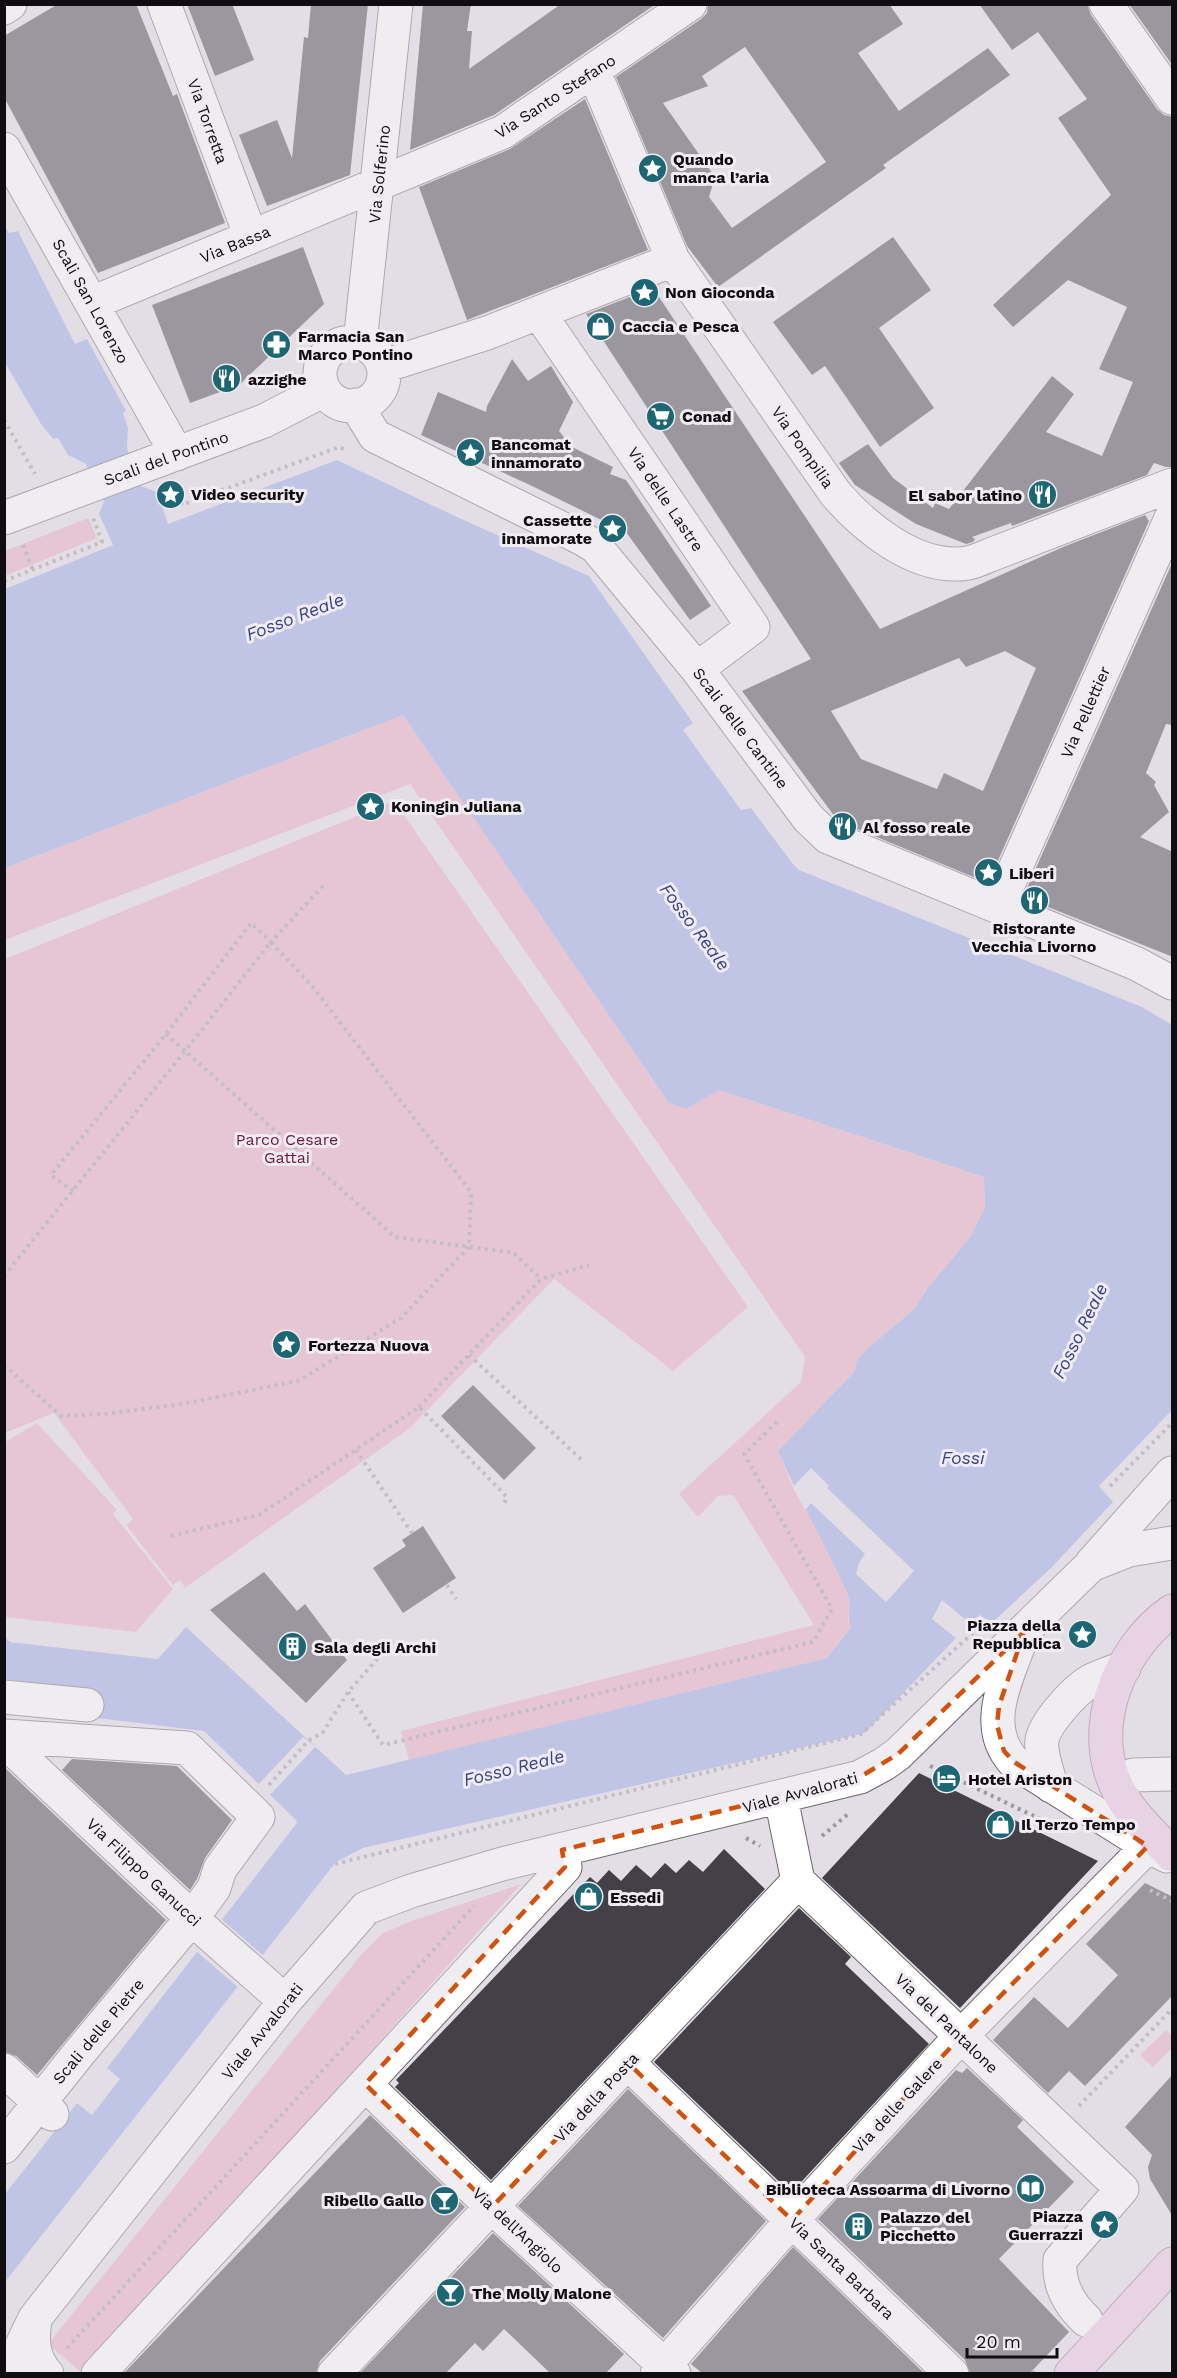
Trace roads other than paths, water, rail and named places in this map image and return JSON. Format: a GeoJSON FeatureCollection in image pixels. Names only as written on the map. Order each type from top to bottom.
{"type":"FeatureCollection","features":[{"type":"Feature","properties":{"kind":"main road"},"geometry":{"type":"LineString","coordinates":[[1164,1853],[1128,1805],[1112,1776],[1105,1737],[1108,1712],[1124,1668],[1142,1638],[1173,1611]]}},
{"type":"Feature","properties":{"kind":"main road"},"geometry":{"type":"LineString","coordinates":[[1071,2373],[1173,2264]]}},
{"type":"Feature","properties":{"kind":"street"},"geometry":{"type":"LineString","coordinates":[[4,8],[10,4]]}},
{"type":"Feature","properties":{"kind":"street","name":"Via Torretta"},"geometry":{"type":"LineString","coordinates":[[164,4],[251,237]]}},
{"type":"Feature","properties":{"kind":"street","name":"Via Solferino"},"geometry":{"type":"LineString","coordinates":[[360,343],[396,4]]}},
{"type":"Feature","properties":{"kind":"street","name":"Via Santo Stefano"},"geometry":{"type":"LineString","coordinates":[[378,186],[503,132],[594,72],[690,4]]}},
{"type":"Feature","properties":{"kind":"street"},"geometry":{"type":"LineString","coordinates":[[1106,4],[1167,77]]}},
{"type":"Feature","properties":{"kind":"street","name":"Via Pompilia"},"geometry":{"type":"LineString","coordinates":[[594,72],[673,260],[835,493],[855,516],[875,532],[935,562],[949,564],[975,561],[1173,484]]}},
{"type":"Feature","properties":{"kind":"street","name":"Scali San Lorenzo"},"geometry":{"type":"LineString","coordinates":[[4,149],[177,454]]}},
{"type":"Feature","properties":{"kind":"street","name":"Via Bassa"},"geometry":{"type":"LineString","coordinates":[[92,303],[378,186]]}},
{"type":"Feature","properties":{"kind":"street"},"geometry":{"type":"LineString","coordinates":[[384,366],[488,333],[673,260]]}},
{"type":"Feature","properties":{"kind":"street","name":"Via delle Lastre"},"geometry":{"type":"LineString","coordinates":[[540,313],[753,627],[697,669]]}},
{"type":"Feature","properties":{"kind":"street"},"geometry":{"type":"LineString","coordinates":[[352,341],[374,351],[381,358],[384,366],[384,378],[378,392],[372,398],[356,405],[332,400],[324,390],[319,370],[325,355],[338,345],[352,341]]}},
{"type":"Feature","properties":{"kind":"street","name":"Scali del Pontino"},"geometry":{"type":"LineString","coordinates":[[12,527],[50,500],[264,421],[324,390]]}},
{"type":"Feature","properties":{"kind":"street","name":"Scali delle Cantine"},"geometry":{"type":"LineString","coordinates":[[356,405],[375,436],[596,547],[697,669],[808,818],[828,837],[1137,964],[1173,983]]}},
{"type":"Feature","properties":{"kind":"street","name":"Via Pellettier"},"geometry":{"type":"LineString","coordinates":[[998,907],[1173,516]]}},
{"type":"Feature","properties":{"kind":"street"},"geometry":{"type":"LineString","coordinates":[[1164,1853],[1014,1762],[1004,1751],[997,1725],[999,1706],[1024,1632],[1091,1565],[1173,1473]]}},
{"type":"Feature","properties":{"kind":"street"},"geometry":{"type":"LineString","coordinates":[[1091,1565],[1129,1550],[1173,1543]]}},
{"type":"Feature","properties":{"kind":"street","name":"Viale Avvalorati"},"geometry":{"type":"LineString","coordinates":[[12,2366],[35,2318],[285,2001],[357,1918],[374,1904],[502,1864],[844,1783],[884,1764],[1024,1632]]}},
{"type":"Feature","properties":{"kind":"street"},"geometry":{"type":"LineString","coordinates":[[1051,1786],[1042,1751],[1046,1727],[1075,1693],[1087,1683],[1124,1668]]}},
{"type":"Feature","properties":{"kind":"street"},"geometry":{"type":"LineString","coordinates":[[4,1696],[87,1705]]}},
{"type":"Feature","properties":{"kind":"street"},"geometry":{"type":"LineString","coordinates":[[4,1736],[187,1748],[258,1817],[220,1869],[214,1887]]}},
{"type":"Feature","properties":{"kind":"street","name":"Via Filippo Ganucci"},"geometry":{"type":"LineString","coordinates":[[4,1742],[285,2001]]}},
{"type":"Feature","properties":{"kind":"street"},"geometry":{"type":"LineString","coordinates":[[1133,1775],[1173,1774]]}},
{"type":"Feature","properties":{"kind":"street"},"geometry":{"type":"LineString","coordinates":[[781,1798],[798,1881]]}},
{"type":"Feature","properties":{"kind":"street"},"geometry":{"type":"LineString","coordinates":[[214,1887],[239,1873],[278,1826]]}},
{"type":"Feature","properties":{"kind":"street"},"geometry":{"type":"LineString","coordinates":[[98,2373],[565,1867],[562,1850]]}},
{"type":"Feature","properties":{"kind":"street","name":"Via delle Galere"},"geometry":{"type":"LineString","coordinates":[[665,2371],[792,2220],[961,2036],[1164,1853]]}},
{"type":"Feature","properties":{"kind":"street","name":"Via del Pantalone"},"geometry":{"type":"LineString","coordinates":[[798,1881],[1122,2189],[1060,2260],[1061,2279],[1066,2295],[1086,2320]]}},
{"type":"Feature","properties":{"kind":"street","name":"Via della Posta"},"geometry":{"type":"LineString","coordinates":[[334,2373],[798,1881]]}},
{"type":"Feature","properties":{"kind":"street","name":"Scali delle Pietre"},"geometry":{"type":"LineString","coordinates":[[11,2152],[45,2108],[200,1925],[214,1887]]}},
{"type":"Feature","properties":{"kind":"street"},"geometry":{"type":"LineString","coordinates":[[4,2070],[45,2108],[92,2062]]}},
{"type":"Feature","properties":{"kind":"street","name":"Via Santa Barbara"},"geometry":{"type":"LineString","coordinates":[[628,2063],[952,2373]]}},
{"type":"Feature","properties":{"kind":"street","name":"Via dell'Angiolo"},"geometry":{"type":"LineString","coordinates":[[365,2084],[665,2371]]}},
{"type":"Feature","properties":{"kind":"street"},"geometry":{"type":"LineString","coordinates":[[35,2318],[32,2339],[34,2352],[39,2364],[54,2364]]}},
{"type":"Feature","properties":{"kind":"water","name":"Fossi"},"geometry":{"type":"Polygon","coordinates":[[[4,225],[9,233],[18,231],[75,344],[87,339],[126,411],[123,413],[128,428],[127,448],[141,486],[157,492],[168,524],[337,460],[589,576],[693,723],[683,730],[741,810],[751,808],[799,870],[1142,1007],[1172,1025],[1172,1410],[1099,1486],[1113,1502],[1051,1568],[993,1622],[979,1615],[972,1625],[942,1600],[932,1619],[956,1638],[865,1733],[363,1848],[336,1862],[5,2282],[5,2194],[77,2103],[92,2115],[120,2079],[107,2068],[297,1821],[204,1731],[97,1718],[99,1692],[5,1679],[5,1637],[10,1642],[158,1659],[186,1627],[346,1775],[827,1658],[851,1627],[849,1599],[840,1576],[778,1451],[855,1371],[857,1361],[865,1351],[914,1309],[926,1290],[971,1236],[985,1207],[984,1177],[719,1090],[686,1109],[669,1103],[403,715],[5,868],[5,589],[113,545],[99,514],[104,501],[86,464],[68,455],[58,438],[53,439],[41,424],[5,363],[4,225]]]}},
{"type":"Feature","properties":{"kind":"place","name":"Quando manca l’aria"},"geometry":{"type":"Point","coordinates":[652,168]}},
{"type":"Feature","properties":{"kind":"place","name":"Non Gioconda"},"geometry":{"type":"Point","coordinates":[644,292]}},
{"type":"Feature","properties":{"kind":"place","name":"Caccia e Pesca"},"geometry":{"type":"Point","coordinates":[601,326]}},
{"type":"Feature","properties":{"kind":"place","name":"Farmacia San Marco Pontino"},"geometry":{"type":"Point","coordinates":[277,345]}},
{"type":"Feature","properties":{"kind":"place","name":"azzighe"},"geometry":{"type":"Point","coordinates":[227,379]}},
{"type":"Feature","properties":{"kind":"place","name":"Conad"},"geometry":{"type":"Point","coordinates":[661,416]}},
{"type":"Feature","properties":{"kind":"place","name":"Bancomat innamorato"},"geometry":{"type":"Point","coordinates":[470,453]}},
{"type":"Feature","properties":{"kind":"place","name":"Video security"},"geometry":{"type":"Point","coordinates":[170,494]}},
{"type":"Feature","properties":{"kind":"place","name":"El sabor latino"},"geometry":{"type":"Point","coordinates":[1043,495]}},
{"type":"Feature","properties":{"kind":"place","name":"Cassette innamorate"},"geometry":{"type":"Point","coordinates":[613,529]}},
{"type":"Feature","properties":{"kind":"place","name":"Koningin Juliana"},"geometry":{"type":"Point","coordinates":[370,806]}},
{"type":"Feature","properties":{"kind":"place","name":"Al fosso reale"},"geometry":{"type":"Point","coordinates":[842,827]}},
{"type":"Feature","properties":{"kind":"place","name":"Liberi"},"geometry":{"type":"Point","coordinates":[988,873]}},
{"type":"Feature","properties":{"kind":"place","name":"Ristorante Vecchia Livorno"},"geometry":{"type":"Point","coordinates":[1034,900]}},
{"type":"Feature","properties":{"kind":"place","name":"Fortezza Nuova"},"geometry":{"type":"Point","coordinates":[287,1345]}},
{"type":"Feature","properties":{"kind":"place","name":"Piazza della Repubblica"},"geometry":{"type":"Point","coordinates":[1082,1634]}},
{"type":"Feature","properties":{"kind":"place","name":"Sala degli Archi"},"geometry":{"type":"Point","coordinates":[293,1647]}},
{"type":"Feature","properties":{"kind":"place","name":"Hotel Ariston"},"geometry":{"type":"Point","coordinates":[947,1779]}},
{"type":"Feature","properties":{"kind":"place","name":"Il Terzo Tempo"},"geometry":{"type":"Point","coordinates":[1000,1824]}},
{"type":"Feature","properties":{"kind":"place","name":"Essedi"},"geometry":{"type":"Point","coordinates":[589,1897]}},
{"type":"Feature","properties":{"kind":"place","name":"Biblioteca Assoarma di Livorno"},"geometry":{"type":"Point","coordinates":[1031,2189]}},
{"type":"Feature","properties":{"kind":"place","name":"Ribello Gallo"},"geometry":{"type":"Point","coordinates":[445,2200]}},
{"type":"Feature","properties":{"kind":"place","name":"Piazza Guerrazzi"},"geometry":{"type":"Point","coordinates":[1104,2225]}},
{"type":"Feature","properties":{"kind":"place","name":"Palazzo del Picchetto"},"geometry":{"type":"Point","coordinates":[859,2226]}},
{"type":"Feature","properties":{"kind":"place","name":"The Molly Malone"},"geometry":{"type":"Point","coordinates":[451,2293]}},
{"type":"Feature","properties":{"kind":"water label","name":"Fosso Reale"},"geometry":{"type":"Point","coordinates":[295,617]}},
{"type":"Feature","properties":{"kind":"water label","name":"Fosso Reale"},"geometry":{"type":"Point","coordinates":[695,927]}},
{"type":"Feature","properties":{"kind":"water label","name":"Fosso Reale"},"geometry":{"type":"Point","coordinates":[1080,1331]}},
{"type":"Feature","properties":{"kind":"water label","name":"Fosso Reale"},"geometry":{"type":"Point","coordinates":[514,1768]}},
{"type":"Feature","properties":{"kind":"park label","name":"Parco Cesare Gattai"},"geometry":{"type":"Point","coordinates":[287,1148]}}]}
